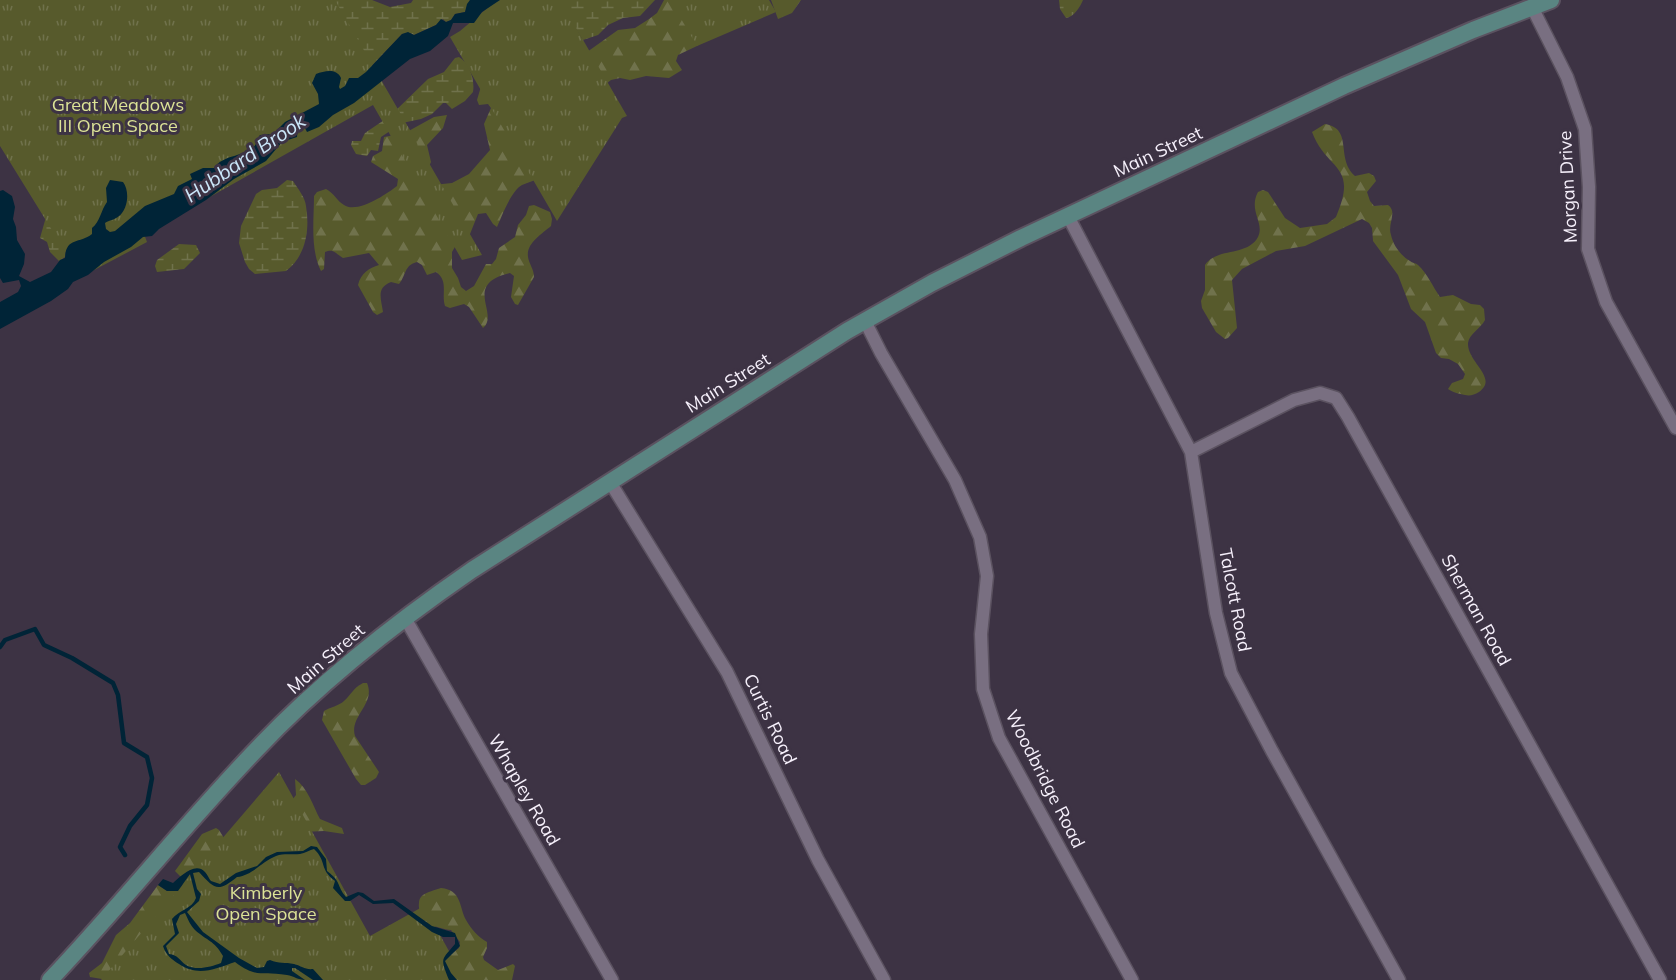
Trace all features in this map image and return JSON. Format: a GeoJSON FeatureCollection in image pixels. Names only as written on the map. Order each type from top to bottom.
{"type":"FeatureCollection","features":[{"type":"Feature","properties":{"kind":"main road","name":"Main Street"},"geometry":{"type":"LineString","coordinates":[[53,979],[257,749],[331,679],[405,618],[472,570],[865,321],[975,260],[1344,86],[1551,0]]}},
{"type":"Feature","properties":{"kind":"street","name":"Morgan Drive"},"geometry":{"type":"LineString","coordinates":[[1532,7],[1567,77],[1586,129],[1589,187],[1588,249],[1606,302],[1676,428]]}},
{"type":"Feature","properties":{"kind":"street","name":"Talcott Road"},"geometry":{"type":"LineString","coordinates":[[1068,216],[1191,452],[1216,614],[1231,673],[1399,980]]}},
{"type":"Feature","properties":{"kind":"street","name":"Woodbridge Road"},"geometry":{"type":"LineString","coordinates":[[865,321],[881,353],[955,480],[980,537],[987,576],[981,633],[982,689],[999,738],[1132,980]]}},
{"type":"Feature","properties":{"kind":"street","name":"Sherman Road"},"geometry":{"type":"LineString","coordinates":[[1191,452],[1294,399],[1320,393],[1336,398],[1660,980]]}},
{"type":"Feature","properties":{"kind":"street","name":"Curtis Road"},"geometry":{"type":"LineString","coordinates":[[610,482],[727,672],[818,860],[884,980]]}},
{"type":"Feature","properties":{"kind":"street","name":"Whapley Road"},"geometry":{"type":"LineString","coordinates":[[405,618],[612,980]]}},
{"type":"Feature","properties":{"kind":"green space","name":"Great Meadows III Open Space"},"geometry":{"type":"Polygon","coordinates":[[[0,0],[335,0],[482,255],[462,260],[373,105],[144,234],[147,242],[81,277],[0,146],[0,0]]]}},
{"type":"Feature","properties":{"kind":"green space"},"geometry":{"type":"Polygon","coordinates":[[[250,0],[372,0],[390,7],[411,3],[413,0],[470,0],[465,12],[455,14],[451,20],[446,22],[443,19],[436,25],[414,35],[402,34],[366,72],[250,0]]]}},
{"type":"Feature","properties":{"kind":"green space"},"geometry":{"type":"Polygon","coordinates":[[[497,0],[560,0],[627,116],[622,118],[557,221],[450,37],[497,0]]]}},
{"type":"Feature","properties":{"kind":"green space"},"geometry":{"type":"Polygon","coordinates":[[[558,0],[655,0],[640,16],[623,18],[608,25],[598,35],[583,40],[558,0]]]}},
{"type":"Feature","properties":{"kind":"green space"},"geometry":{"type":"Polygon","coordinates":[[[664,0],[760,0],[697,46],[678,55],[676,61],[682,70],[669,78],[646,76],[630,80],[620,78],[611,80],[602,87],[535,180],[522,185],[514,193],[497,227],[486,213],[478,214],[470,234],[456,245],[452,252],[452,268],[461,287],[466,291],[474,286],[486,264],[492,264],[496,259],[499,248],[515,237],[518,225],[526,215],[529,206],[534,205],[550,212],[551,226],[529,247],[528,257],[534,277],[518,305],[511,297],[514,276],[510,273],[496,278],[488,284],[485,292],[488,315],[483,328],[469,307],[464,304],[450,308],[445,306],[442,279],[436,272],[427,275],[422,265],[417,262],[407,268],[399,284],[391,282],[383,287],[381,294],[383,312],[377,315],[358,285],[366,272],[379,265],[369,253],[343,258],[333,251],[325,252],[324,269],[321,271],[314,244],[314,196],[317,192],[326,189],[344,205],[356,207],[372,202],[397,186],[398,179],[371,162],[373,156],[382,151],[384,137],[405,133],[434,117],[447,115],[443,128],[427,145],[431,162],[425,175],[433,185],[452,183],[469,174],[490,150],[484,124],[491,108],[488,104],[479,105],[477,100],[482,83],[580,57],[618,30],[635,28],[649,19],[657,13],[664,0]]]}},
{"type":"Feature","properties":{"kind":"green space"},"geometry":{"type":"Polygon","coordinates":[[[670,0],[769,0],[776,12],[697,46],[670,0]]]}},
{"type":"Feature","properties":{"kind":"green space"},"geometry":{"type":"Polygon","coordinates":[[[771,0],[801,0],[792,13],[778,19],[771,0]]]}},
{"type":"Feature","properties":{"kind":"green space"},"geometry":{"type":"Polygon","coordinates":[[[1059,0],[1083,0],[1074,14],[1066,18],[1060,9],[1059,0]]]}},
{"type":"Feature","properties":{"kind":"green space"},"geometry":{"type":"Polygon","coordinates":[[[459,57],[469,68],[473,82],[473,92],[465,101],[452,109],[443,103],[432,114],[402,123],[381,137],[378,151],[371,150],[367,156],[356,154],[351,145],[352,141],[361,141],[365,133],[390,116],[428,79],[444,72],[455,58],[459,57]]]}},
{"type":"Feature","properties":{"kind":"green space"},"geometry":{"type":"Polygon","coordinates":[[[1325,124],[1334,127],[1339,132],[1346,161],[1355,176],[1369,173],[1374,176],[1376,181],[1367,192],[1370,201],[1374,206],[1388,205],[1391,208],[1390,231],[1401,253],[1421,268],[1440,297],[1453,295],[1471,304],[1480,305],[1484,309],[1485,320],[1468,343],[1472,357],[1486,381],[1479,392],[1467,395],[1448,389],[1452,383],[1463,379],[1465,374],[1458,364],[1441,358],[1436,353],[1425,322],[1411,309],[1398,275],[1373,241],[1372,228],[1369,223],[1362,219],[1305,246],[1276,251],[1242,269],[1232,280],[1237,328],[1228,338],[1225,339],[1216,332],[1202,308],[1205,265],[1217,256],[1247,247],[1258,237],[1260,227],[1255,211],[1255,199],[1258,192],[1263,190],[1268,192],[1285,218],[1300,228],[1327,224],[1336,217],[1344,187],[1342,177],[1318,145],[1312,132],[1325,124]]]}},
{"type":"Feature","properties":{"kind":"green space"},"geometry":{"type":"Polygon","coordinates":[[[287,180],[293,181],[305,203],[307,233],[305,242],[298,258],[286,271],[255,274],[245,262],[239,243],[241,226],[256,194],[262,190],[277,188],[287,180]]]}},
{"type":"Feature","properties":{"kind":"green space"},"geometry":{"type":"Polygon","coordinates":[[[46,217],[71,218],[65,257],[59,261],[50,252],[47,242],[40,238],[46,217]]]}},
{"type":"Feature","properties":{"kind":"green space"},"geometry":{"type":"Polygon","coordinates":[[[179,244],[196,245],[200,253],[184,269],[157,272],[155,266],[157,260],[179,244]]]}},
{"type":"Feature","properties":{"kind":"green space"},"geometry":{"type":"Polygon","coordinates":[[[363,683],[367,683],[368,697],[356,722],[355,736],[379,772],[376,778],[361,785],[322,720],[324,711],[342,703],[363,683]]]}},
{"type":"Feature","properties":{"kind":"green space","name":"Kimberly Open Space"},"geometry":{"type":"Polygon","coordinates":[[[279,772],[370,936],[424,906],[465,980],[101,980],[279,772]]]}},
{"type":"Feature","properties":{"kind":"green space"},"geometry":{"type":"Polygon","coordinates":[[[295,779],[307,792],[320,819],[342,828],[344,834],[324,831],[303,832],[257,866],[190,870],[181,877],[175,871],[202,834],[216,828],[227,843],[289,804],[296,795],[295,779]]]}},
{"type":"Feature","properties":{"kind":"green space"},"geometry":{"type":"Polygon","coordinates":[[[190,874],[196,898],[108,980],[90,977],[89,973],[102,963],[116,935],[130,923],[158,885],[167,891],[182,887],[183,881],[190,874]]]}},
{"type":"Feature","properties":{"kind":"green space"},"geometry":{"type":"Polygon","coordinates":[[[441,888],[453,892],[472,930],[487,942],[484,960],[498,970],[513,964],[515,966],[512,980],[457,980],[446,958],[459,948],[460,942],[451,930],[429,923],[419,910],[419,901],[422,896],[441,888]]]}},
{"type":"Feature","properties":{"kind":"water","name":"Hubbard Brook"},"geometry":{"type":"Polygon","coordinates":[[[470,0],[500,0],[482,12],[474,23],[453,23],[448,36],[430,51],[410,59],[319,127],[307,132],[303,124],[298,124],[297,137],[282,142],[266,161],[234,179],[152,236],[143,237],[88,275],[73,282],[68,289],[51,301],[0,329],[0,302],[18,292],[21,286],[19,280],[3,283],[0,278],[0,191],[3,190],[12,196],[17,240],[25,254],[19,276],[30,282],[51,272],[60,260],[65,258],[66,251],[71,244],[92,234],[92,228],[97,223],[107,202],[106,188],[110,180],[123,182],[127,195],[122,213],[105,223],[106,229],[110,232],[115,231],[145,206],[174,194],[178,186],[192,179],[190,174],[203,168],[214,168],[222,161],[248,151],[253,148],[260,135],[273,134],[285,122],[319,104],[318,94],[312,83],[316,74],[327,71],[336,73],[341,78],[340,89],[345,86],[349,78],[358,78],[366,72],[402,34],[408,32],[414,35],[436,25],[441,19],[446,22],[451,20],[455,14],[465,12],[470,0]]]}},
{"type":"Feature","properties":{"kind":"water"},"geometry":{"type":"Polygon","coordinates":[[[311,846],[317,847],[326,859],[327,871],[335,878],[346,897],[358,892],[374,901],[394,899],[432,926],[455,933],[460,946],[445,961],[457,980],[449,980],[443,963],[455,944],[455,937],[443,937],[432,932],[393,903],[373,904],[359,895],[350,901],[345,901],[333,888],[335,881],[327,873],[321,857],[314,849],[300,854],[276,856],[248,874],[237,877],[220,887],[213,885],[199,872],[193,873],[197,889],[201,894],[199,901],[187,912],[203,932],[257,968],[264,967],[270,960],[294,964],[313,969],[323,980],[313,980],[295,968],[292,968],[292,971],[305,980],[287,975],[255,973],[235,962],[207,971],[193,970],[179,964],[167,954],[163,946],[175,934],[172,919],[192,905],[196,898],[190,874],[178,891],[167,891],[158,885],[163,879],[173,883],[188,871],[197,868],[205,872],[211,881],[220,884],[236,873],[257,866],[266,857],[277,852],[303,851],[311,846]],[[185,913],[180,915],[176,924],[179,933],[166,946],[169,954],[194,968],[221,963],[223,956],[220,951],[195,930],[185,913]]]}},
{"type":"Feature","properties":{"kind":"waterway"},"geometry":{"type":"LineString","coordinates":[[0,647],[5,640],[35,629],[44,645],[72,658],[113,683],[118,695],[124,743],[147,757],[152,778],[147,805],[130,826],[120,847],[125,855]]}}]}
